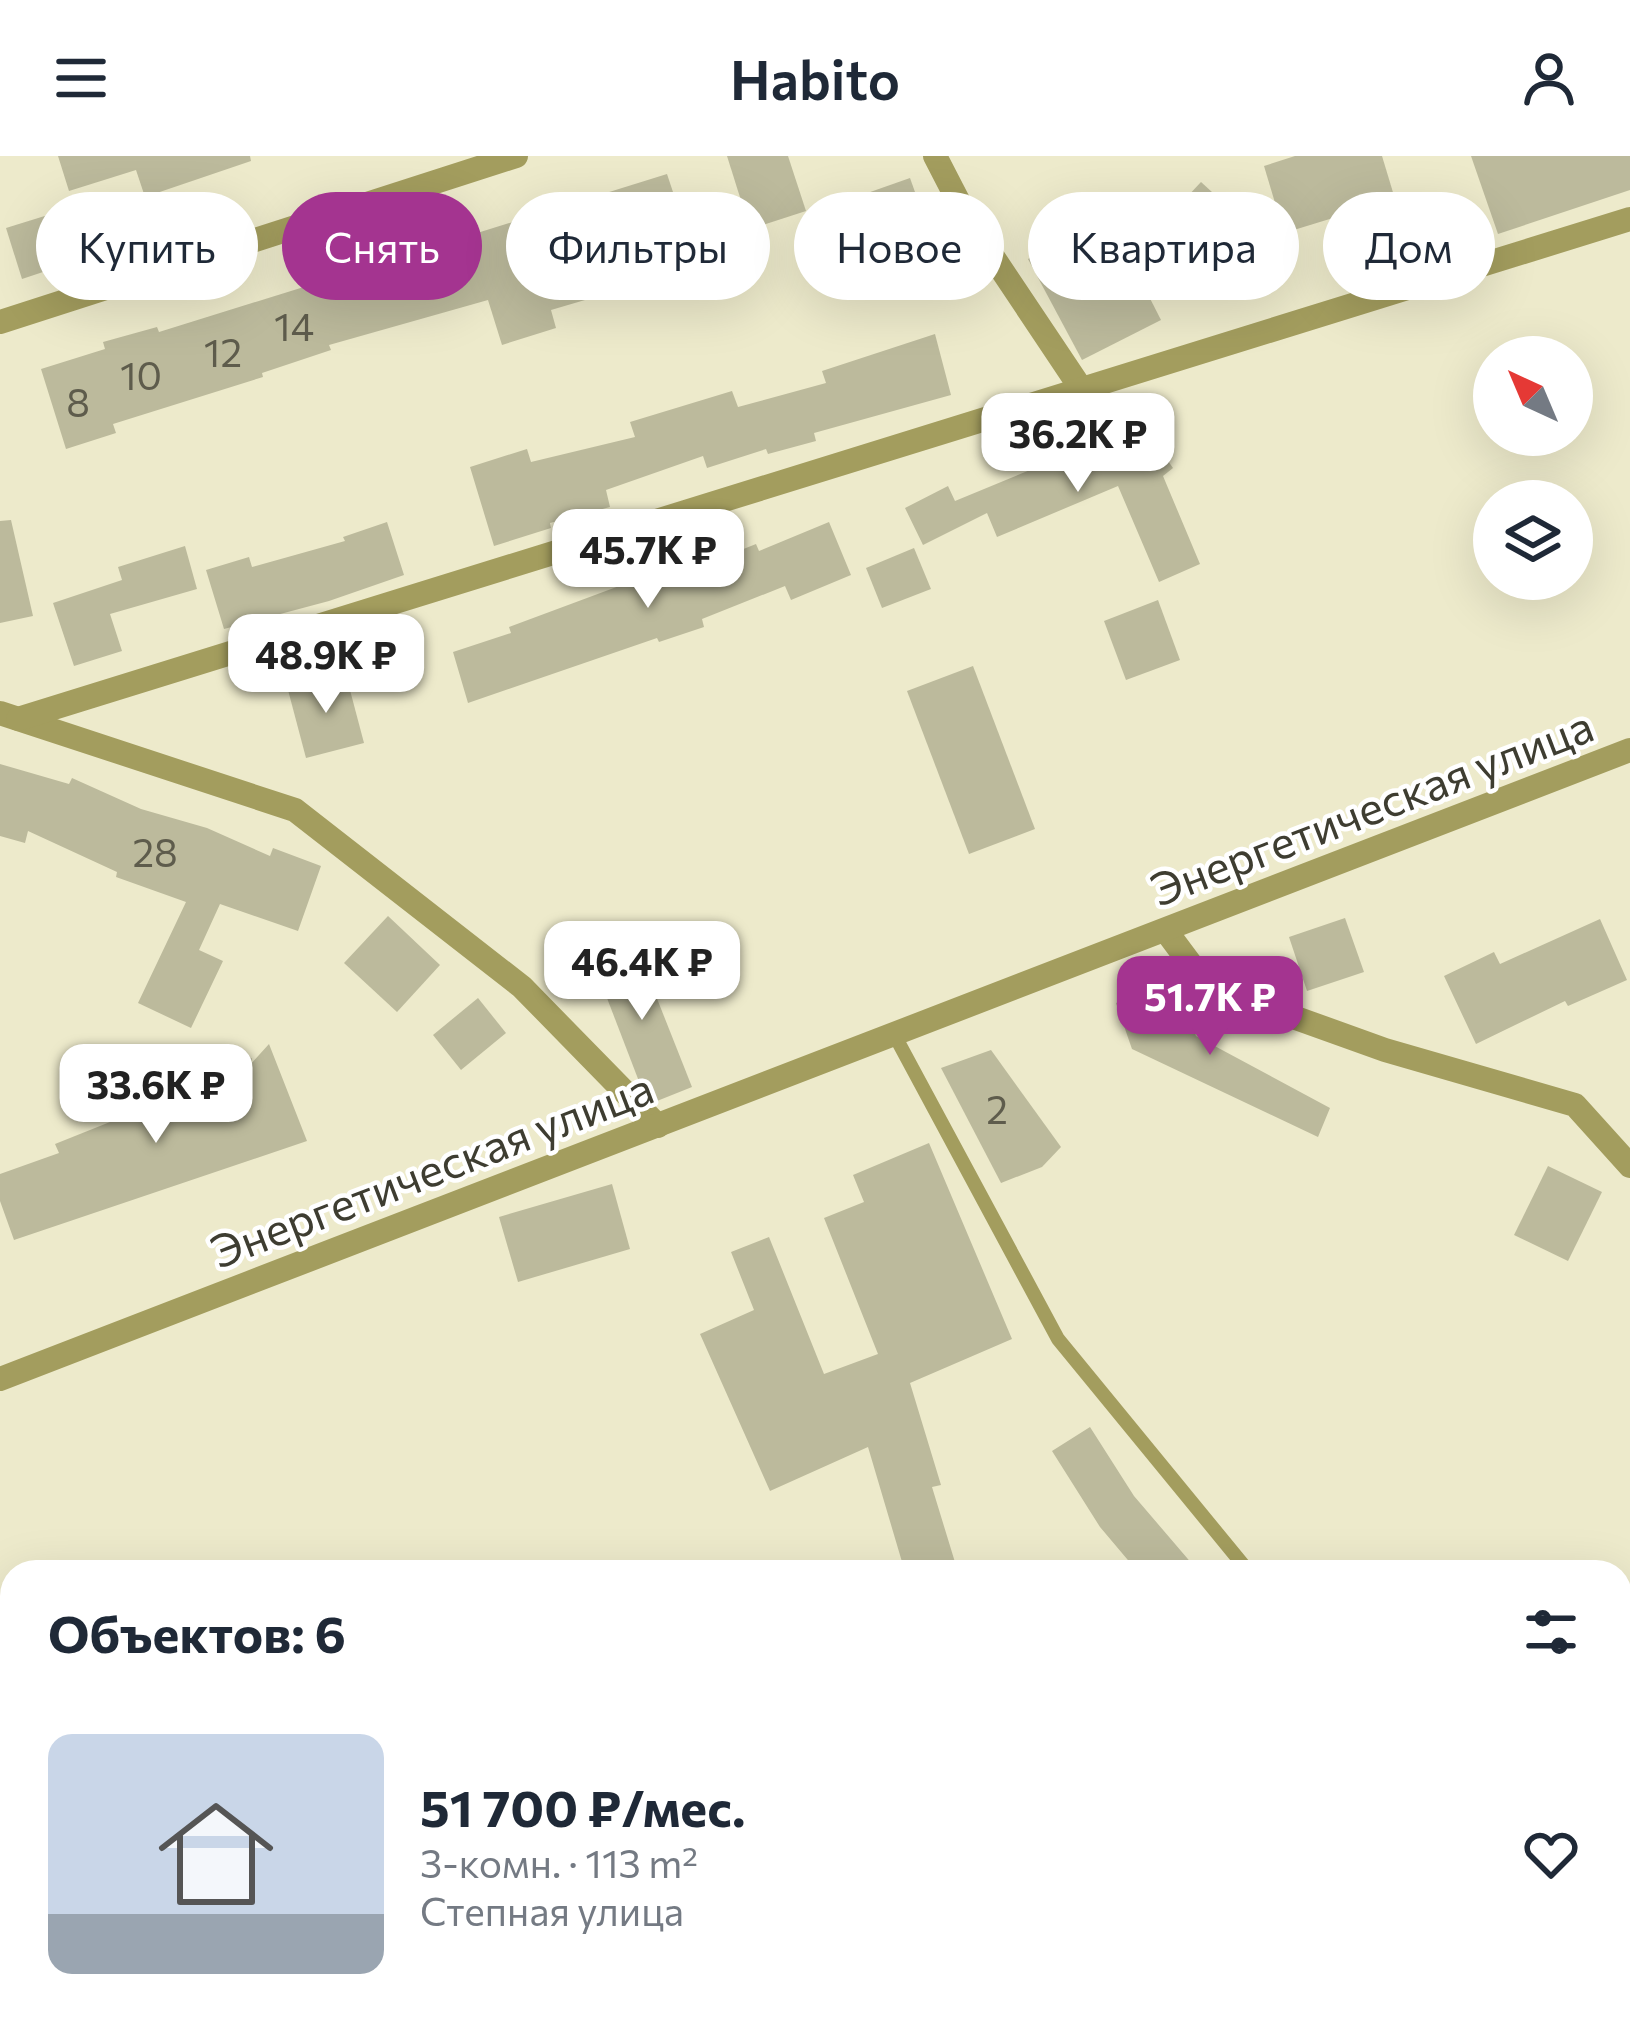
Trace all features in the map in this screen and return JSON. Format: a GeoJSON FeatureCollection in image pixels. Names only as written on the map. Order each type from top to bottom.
{"type":"FeatureCollection","features":[{"type":"Feature","properties":{"kind":"street"},"geometry":{"type":"LineString","coordinates":[[0,322],[516,156]]}},
{"type":"Feature","properties":{"kind":"street"},"geometry":{"type":"LineString","coordinates":[[935,156],[967,218],[1082,390]]}},
{"type":"Feature","properties":{"kind":"street"},"geometry":{"type":"LineString","coordinates":[[9,716],[1630,219]]}},
{"type":"Feature","properties":{"kind":"street"},"geometry":{"type":"LineString","coordinates":[[9,716],[296,810],[523,987],[658,1126]]}},
{"type":"Feature","properties":{"kind":"street","name":"Энергетическая улица"},"geometry":{"type":"LineString","coordinates":[[0,1378],[1630,750]]}},
{"type":"Feature","properties":{"kind":"street"},"geometry":{"type":"LineString","coordinates":[[1166,931],[1207,986],[1385,1050],[1575,1105],[1630,1166]]}},
{"type":"Feature","properties":{"kind":"lane"},"geometry":{"type":"LineString","coordinates":[[895,1036],[1058,1339],[1239,1560]]}},
{"type":"Feature","properties":{"kind":"building"},"geometry":{"type":"Polygon","coordinates":[[[58,156],[250,156],[251,161],[160,192],[143,192],[136,170],[69,191],[58,156]]]}},
{"type":"Feature","properties":{"kind":"building"},"geometry":{"type":"Polygon","coordinates":[[[727,156],[788,156],[800,192],[794,192],[794,215],[770,223],[770,192],[738,192],[727,156]]]}},
{"type":"Feature","properties":{"kind":"building"},"geometry":{"type":"Polygon","coordinates":[[[1295,156],[1382,156],[1393,192],[1323,192],[1323,221],[1299,228],[1299,192],[1272,192],[1264,166],[1295,156]]]}},
{"type":"Feature","properties":{"kind":"building"},"geometry":{"type":"Polygon","coordinates":[[[1471,156],[1630,156],[1630,190],[1498,234],[1495,192],[1483,192],[1471,156]]]}},
{"type":"Feature","properties":{"kind":"building"},"geometry":{"type":"Polygon","coordinates":[[[667,174],[673,192],[609,192],[667,174]]]}},
{"type":"Feature","properties":{"kind":"building"},"geometry":{"type":"Polygon","coordinates":[[[910,178],[915,192],[870,192],[910,178]]]}},
{"type":"Feature","properties":{"kind":"building"},"geometry":{"type":"Polygon","coordinates":[[[1201,182],[1212,192],[1192,192],[1201,182]]]}},
{"type":"Feature","properties":{"kind":"building"},"geometry":{"type":"Polygon","coordinates":[[[36,219],[36,274],[22,279],[6,228],[36,219]]]}},
{"type":"Feature","properties":{"kind":"building"},"geometry":{"type":"Polygon","coordinates":[[[506,224],[506,300],[585,300],[551,310],[556,328],[502,345],[488,300],[329,345],[331,350],[262,373],[263,377],[113,424],[116,433],[66,449],[41,369],[105,349],[103,342],[157,327],[159,332],[282,294],[282,300],[482,300],[482,232],[506,224]]]}},
{"type":"Feature","properties":{"kind":"building"},"geometry":{"type":"Polygon","coordinates":[[[1050,300],[1151,300],[1161,320],[1082,360],[1050,300]]]}},
{"type":"Feature","properties":{"kind":"building"},"geometry":{"type":"Polygon","coordinates":[[[935,334],[951,395],[814,433],[816,441],[768,454],[766,449],[707,468],[703,456],[606,490],[610,507],[550,523],[551,528],[494,546],[470,467],[527,449],[531,462],[635,437],[630,422],[732,391],[738,407],[826,383],[822,371],[935,334]]]}},
{"type":"Feature","properties":{"kind":"building"},"geometry":{"type":"Polygon","coordinates":[[[1134,413],[1173,468],[1163,476],[1200,564],[1159,582],[1118,486],[997,537],[987,513],[923,545],[905,508],[948,486],[955,501],[1047,463],[1044,455],[1086,437],[1089,444],[1134,413]]]}},
{"type":"Feature","properties":{"kind":"building"},"geometry":{"type":"Polygon","coordinates":[[[11,520],[33,616],[0,623],[0,521],[11,520]]]}},
{"type":"Feature","properties":{"kind":"building"},"geometry":{"type":"Polygon","coordinates":[[[387,522],[404,575],[224,629],[206,570],[249,557],[252,567],[345,541],[343,537],[387,522]]]}},
{"type":"Feature","properties":{"kind":"building"},"geometry":{"type":"Polygon","coordinates":[[[829,522],[851,575],[791,600],[785,586],[702,619],[704,627],[659,642],[657,638],[468,703],[453,652],[684,563],[686,572],[756,544],[759,551],[829,522]]]}},
{"type":"Feature","properties":{"kind":"building"},"geometry":{"type":"Polygon","coordinates":[[[185,546],[197,589],[110,614],[122,651],[74,666],[53,603],[122,580],[118,567],[185,546]]]}},
{"type":"Feature","properties":{"kind":"building"},"geometry":{"type":"Polygon","coordinates":[[[914,548],[931,589],[882,608],[866,568],[914,548]]]}},
{"type":"Feature","properties":{"kind":"building"},"geometry":{"type":"Polygon","coordinates":[[[1158,600],[1180,660],[1126,680],[1104,621],[1158,600]]]}},
{"type":"Feature","properties":{"kind":"building"},"geometry":{"type":"Polygon","coordinates":[[[973,666],[1035,829],[969,854],[907,691],[973,666]]]}},
{"type":"Feature","properties":{"kind":"building"},"geometry":{"type":"Polygon","coordinates":[[[346,675],[364,743],[306,758],[288,690],[346,675]]]}},
{"type":"Feature","properties":{"kind":"building"},"geometry":{"type":"Polygon","coordinates":[[[0,764],[69,784],[72,778],[270,856],[273,848],[321,866],[298,931],[220,904],[199,950],[223,961],[191,1028],[138,1003],[186,902],[116,877],[117,872],[28,831],[25,843],[0,836],[0,764]]]}},
{"type":"Feature","properties":{"kind":"building"},"geometry":{"type":"Polygon","coordinates":[[[388,916],[440,965],[397,1012],[344,963],[388,916]]]}},
{"type":"Feature","properties":{"kind":"building"},"geometry":{"type":"Polygon","coordinates":[[[1345,918],[1364,972],[1307,991],[1289,937],[1345,918]]]}},
{"type":"Feature","properties":{"kind":"building"},"geometry":{"type":"Polygon","coordinates":[[[1600,919],[1627,980],[1568,1006],[1565,1001],[1476,1044],[1444,976],[1494,952],[1500,964],[1600,919]]]}},
{"type":"Feature","properties":{"kind":"building"},"geometry":{"type":"Polygon","coordinates":[[[635,943],[692,1087],[657,1101],[640,1084],[592,959],[635,943]]]}},
{"type":"Feature","properties":{"kind":"building"},"geometry":{"type":"Polygon","coordinates":[[[1173,977],[1196,1036],[1330,1108],[1318,1137],[1132,1049],[1116,1003],[1173,977]]]}},
{"type":"Feature","properties":{"kind":"building"},"geometry":{"type":"Polygon","coordinates":[[[478,998],[506,1033],[461,1070],[433,1035],[478,998]]]}},
{"type":"Feature","properties":{"kind":"building"},"geometry":{"type":"Polygon","coordinates":[[[269,1044],[307,1141],[14,1240],[0,1201],[0,1174],[59,1153],[55,1144],[125,1116],[118,1095],[167,1080],[160,1093],[252,1058],[250,1065],[269,1044]]]}},
{"type":"Feature","properties":{"kind":"building"},"geometry":{"type":"Polygon","coordinates":[[[991,1050],[1061,1147],[1042,1167],[1001,1183],[941,1068],[991,1050]]]}},
{"type":"Feature","properties":{"kind":"building"},"geometry":{"type":"Polygon","coordinates":[[[929,1143],[1012,1339],[910,1383],[941,1485],[932,1487],[954,1560],[901,1560],[868,1447],[770,1491],[700,1334],[754,1310],[731,1252],[769,1237],[824,1374],[878,1354],[824,1218],[864,1202],[853,1175],[929,1143]]]}},
{"type":"Feature","properties":{"kind":"building"},"geometry":{"type":"Polygon","coordinates":[[[1548,1166],[1602,1192],[1568,1261],[1514,1235],[1548,1166]]]}},
{"type":"Feature","properties":{"kind":"building"},"geometry":{"type":"Polygon","coordinates":[[[612,1184],[630,1249],[518,1282],[499,1217],[612,1184]]]}},
{"type":"Feature","properties":{"kind":"building"},"geometry":{"type":"Polygon","coordinates":[[[1090,1427],[1134,1496],[1189,1560],[1128,1560],[1100,1527],[1052,1451],[1090,1427]]]}}]}
